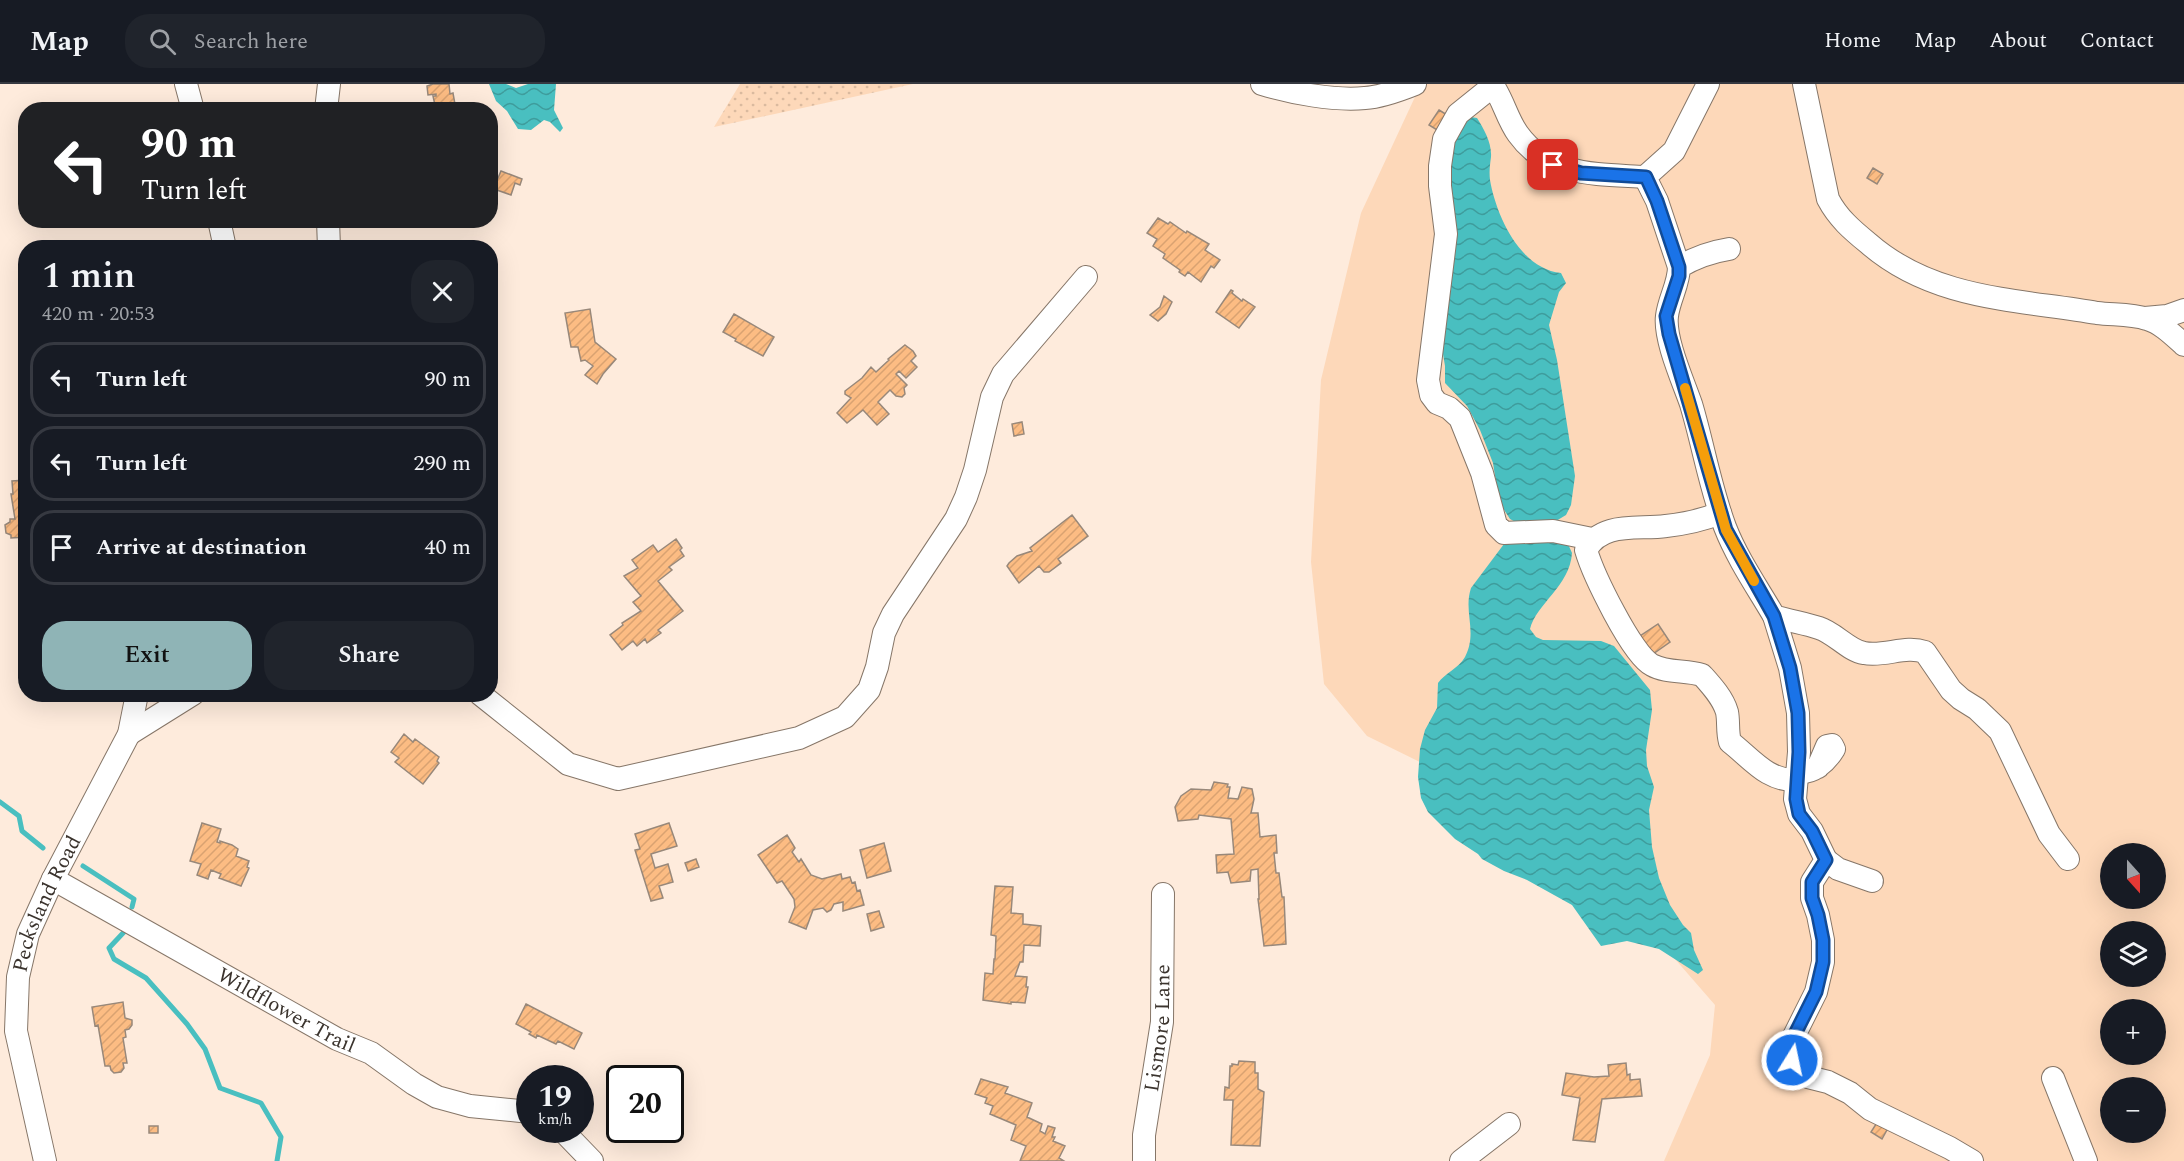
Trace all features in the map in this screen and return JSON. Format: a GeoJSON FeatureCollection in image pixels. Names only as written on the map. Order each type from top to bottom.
{"type":"FeatureCollection","features":[{"type":"Feature","properties":{"kind":"street"},"geometry":{"type":"LineString","coordinates":[[186,84],[191,102]]}},
{"type":"Feature","properties":{"kind":"street"},"geometry":{"type":"LineString","coordinates":[[327,102],[329,84]]}},
{"type":"Feature","properties":{"kind":"street"},"geometry":{"type":"LineString","coordinates":[[1263,84],[1327,97],[1365,98],[1415,84]]}},
{"type":"Feature","properties":{"kind":"street"},"geometry":{"type":"LineString","coordinates":[[1708,84],[1674,151],[1646,177],[1581,173],[1553,165],[1530,148],[1517,132],[1492,85],[1458,114],[1444,140],[1440,166],[1446,234],[1428,380],[1431,395],[1437,403],[1449,408],[1463,424],[1482,474],[1496,525],[1504,533],[1553,531],[1592,539],[1620,527],[1667,526],[1720,513]]}},
{"type":"Feature","properties":{"kind":"street"},"geometry":{"type":"LineString","coordinates":[[1804,84],[1828,199],[1836,214],[1883,256],[1908,271],[1940,286],[2022,302],[2114,316],[2145,318],[2167,316],[2184,310]]}},
{"type":"Feature","properties":{"kind":"street"},"geometry":{"type":"LineString","coordinates":[[1646,177],[1657,201],[1679,267],[1679,276],[1666,316],[1669,334],[1720,513],[1737,552],[1774,616],[1790,668],[1798,713],[1799,752],[1803,773],[1796,799],[1799,814],[1812,831],[1826,860],[1838,869],[1872,881]]}},
{"type":"Feature","properties":{"kind":"street"},"geometry":{"type":"LineString","coordinates":[[1679,267],[1709,252],[1729,249]]}},
{"type":"Feature","properties":{"kind":"street"},"geometry":{"type":"LineString","coordinates":[[490,702],[568,764],[618,779],[799,738],[845,717],[869,690],[877,667],[884,633],[893,614],[956,519],[975,470],[992,398],[1003,374],[1086,277]]}},
{"type":"Feature","properties":{"kind":"street"},"geometry":{"type":"LineString","coordinates":[[2145,318],[2157,323],[2184,345]]}},
{"type":"Feature","properties":{"kind":"street"},"geometry":{"type":"LineString","coordinates":[[1592,539],[1586,550],[1591,566],[1621,623],[1644,660],[1654,667],[1702,675],[1722,700],[1726,710],[1730,741],[1767,774],[1784,780],[1803,773]]}},
{"type":"Feature","properties":{"kind":"street"},"geometry":{"type":"LineString","coordinates":[[1774,616],[1818,627],[1833,634],[1855,650],[1864,653],[1910,649],[1925,652],[1951,690],[1983,714],[2000,731],[2049,834],[2068,859]]}},
{"type":"Feature","properties":{"kind":"street","name":"Pecksland Road"},"geometry":{"type":"LineString","coordinates":[[45,1161],[16,1031],[9,979],[53,879],[129,734],[135,702]]}},
{"type":"Feature","properties":{"kind":"street"},"geometry":{"type":"LineString","coordinates":[[129,734],[181,702]]}},
{"type":"Feature","properties":{"kind":"street"},"geometry":{"type":"LineString","coordinates":[[1826,860],[1812,882],[1812,898],[1823,940],[1823,962],[1816,992],[1789,1046],[1792,1060],[1798,1070],[1808,1077],[1828,1082],[1850,1093],[1870,1109],[1972,1161]]}},
{"type":"Feature","properties":{"kind":"street","name":"Wildflower Trail"},"geometry":{"type":"LineString","coordinates":[[53,879],[337,1039],[371,1053],[414,1084],[437,1097],[470,1106],[516,1111]]}},
{"type":"Feature","properties":{"kind":"street","name":"Lismore Lane"},"geometry":{"type":"LineString","coordinates":[[1144,1161],[1144,1135],[1162,1022],[1163,894]]}},
{"type":"Feature","properties":{"kind":"street"},"geometry":{"type":"LineString","coordinates":[[2054,1078],[2086,1161]]}},
{"type":"Feature","properties":{"kind":"street"},"geometry":{"type":"LineString","coordinates":[[1461,1161],[1509,1124]]}},
{"type":"Feature","properties":{"kind":"street"},"geometry":{"type":"LineString","coordinates":[[575,1143],[592,1161]]}},
{"type":"Feature","properties":{"kind":"shaded area"},"geometry":{"type":"Polygon","coordinates":[[[740,84],[913,84],[714,127],[740,84]]]}},
{"type":"Feature","properties":{"kind":"shaded area"},"geometry":{"type":"Polygon","coordinates":[[[1421,84],[2184,84],[2184,1161],[1664,1161],[1710,1055],[1715,1005],[1641,920],[1424,764],[1367,736],[1324,684],[1311,562],[1321,380],[1361,213],[1421,84]]]}},
{"type":"Feature","properties":{"kind":"water"},"geometry":{"type":"Polygon","coordinates":[[[489,84],[506,84],[516,88],[528,84],[556,84],[554,110],[563,128],[560,132],[550,122],[544,120],[531,130],[518,129],[507,111],[496,101],[489,84]]]}},
{"type":"Feature","properties":{"kind":"water"},"geometry":{"type":"Polygon","coordinates":[[[1471,117],[1477,118],[1489,141],[1493,194],[1512,238],[1533,262],[1561,273],[1566,283],[1559,292],[1549,325],[1557,360],[1575,476],[1571,505],[1566,515],[1556,521],[1521,525],[1510,519],[1499,502],[1493,463],[1480,430],[1467,406],[1445,383],[1441,342],[1445,162],[1458,125],[1471,117]]]}},
{"type":"Feature","properties":{"kind":"water"},"geometry":{"type":"Polygon","coordinates":[[[1535,535],[1568,544],[1572,553],[1565,575],[1533,620],[1530,629],[1536,637],[1543,640],[1601,641],[1614,646],[1650,690],[1652,710],[1646,750],[1647,766],[1654,787],[1649,810],[1652,847],[1659,878],[1670,905],[1691,933],[1694,950],[1703,970],[1698,974],[1659,949],[1627,941],[1601,946],[1572,905],[1482,859],[1455,839],[1428,812],[1421,798],[1418,777],[1420,749],[1425,730],[1437,708],[1438,683],[1462,661],[1469,648],[1471,588],[1504,544],[1511,540],[1535,535]]]}},
{"type":"Feature","properties":{"kind":"building"},"geometry":{"type":"Polygon","coordinates":[[[449,84],[450,94],[453,93],[455,102],[434,102],[433,96],[436,94],[428,95],[427,86],[449,84]]]}},
{"type":"Feature","properties":{"kind":"building"},"geometry":{"type":"Polygon","coordinates":[[[1439,110],[1452,118],[1442,133],[1429,125],[1439,110]]]}},
{"type":"Feature","properties":{"kind":"building"},"geometry":{"type":"Polygon","coordinates":[[[1873,168],[1883,174],[1877,184],[1867,178],[1873,168]]]}},
{"type":"Feature","properties":{"kind":"building"},"geometry":{"type":"Polygon","coordinates":[[[501,171],[522,179],[520,185],[515,183],[511,195],[498,190],[498,178],[501,171]]]}},
{"type":"Feature","properties":{"kind":"building"},"geometry":{"type":"Polygon","coordinates":[[[1158,218],[1168,224],[1170,222],[1209,244],[1205,250],[1220,260],[1214,268],[1211,266],[1201,282],[1188,272],[1185,276],[1179,272],[1180,270],[1163,258],[1165,254],[1153,246],[1157,239],[1147,233],[1158,218]]]}},
{"type":"Feature","properties":{"kind":"building"},"geometry":{"type":"Polygon","coordinates":[[[1231,290],[1242,301],[1243,299],[1255,307],[1239,328],[1216,312],[1231,290]]]}},
{"type":"Feature","properties":{"kind":"building"},"geometry":{"type":"Polygon","coordinates":[[[1164,296],[1172,302],[1166,314],[1158,321],[1150,315],[1160,307],[1164,296]]]}},
{"type":"Feature","properties":{"kind":"building"},"geometry":{"type":"Polygon","coordinates":[[[590,309],[595,342],[616,359],[597,384],[585,375],[593,366],[585,360],[581,361],[578,347],[571,347],[565,313],[590,309]]]}},
{"type":"Feature","properties":{"kind":"building"},"geometry":{"type":"Polygon","coordinates":[[[734,314],[774,337],[763,356],[723,332],[734,314]]]}},
{"type":"Feature","properties":{"kind":"building"},"geometry":{"type":"Polygon","coordinates":[[[905,345],[916,356],[911,361],[917,367],[906,378],[899,371],[896,374],[907,385],[904,388],[905,394],[902,397],[896,396],[890,390],[878,402],[889,414],[877,425],[863,410],[847,423],[837,413],[851,398],[845,394],[845,391],[862,378],[871,367],[876,372],[905,345]]]}},
{"type":"Feature","properties":{"kind":"building"},"geometry":{"type":"Polygon","coordinates":[[[1022,422],[1024,434],[1014,436],[1012,424],[1022,422]]]}},
{"type":"Feature","properties":{"kind":"building"},"geometry":{"type":"Polygon","coordinates":[[[12,481],[18,481],[18,538],[11,538],[11,535],[6,533],[5,525],[10,522],[10,519],[15,519],[11,494],[13,494],[12,481]]]}},
{"type":"Feature","properties":{"kind":"building"},"geometry":{"type":"Polygon","coordinates":[[[1072,515],[1088,536],[1058,559],[1061,563],[1049,572],[1044,572],[1039,566],[1019,583],[1007,566],[1009,563],[1017,556],[1032,551],[1030,548],[1072,515]]]}},
{"type":"Feature","properties":{"kind":"building"},"geometry":{"type":"Polygon","coordinates":[[[676,539],[684,556],[669,567],[672,570],[658,581],[683,611],[658,630],[661,633],[647,643],[645,639],[637,646],[633,641],[622,650],[610,635],[623,625],[622,623],[641,611],[633,602],[641,596],[624,576],[638,568],[632,560],[653,545],[658,552],[676,539]]]}},
{"type":"Feature","properties":{"kind":"building"},"geometry":{"type":"Polygon","coordinates":[[[1658,624],[1670,642],[1653,654],[1640,636],[1658,624]]]}},
{"type":"Feature","properties":{"kind":"building"},"geometry":{"type":"Polygon","coordinates":[[[404,734],[413,742],[415,739],[439,757],[437,761],[439,763],[423,784],[395,762],[399,758],[391,752],[404,734]]]}},
{"type":"Feature","properties":{"kind":"building"},"geometry":{"type":"Polygon","coordinates":[[[1214,782],[1228,784],[1227,787],[1230,787],[1228,798],[1238,799],[1242,787],[1252,789],[1254,799],[1251,813],[1258,813],[1260,837],[1276,835],[1277,853],[1274,853],[1276,873],[1279,873],[1282,897],[1284,897],[1286,944],[1264,946],[1258,899],[1258,869],[1251,870],[1250,881],[1231,883],[1228,872],[1217,873],[1216,855],[1234,854],[1231,819],[1199,815],[1198,819],[1178,821],[1175,807],[1181,796],[1191,789],[1211,790],[1214,782]]]}},
{"type":"Feature","properties":{"kind":"building"},"geometry":{"type":"Polygon","coordinates":[[[202,823],[221,829],[217,842],[232,845],[238,849],[236,856],[249,861],[247,867],[249,868],[241,886],[219,878],[221,874],[211,870],[208,879],[197,875],[201,864],[190,861],[202,823]]]}},
{"type":"Feature","properties":{"kind":"building"},"geometry":{"type":"Polygon","coordinates":[[[669,823],[677,846],[651,854],[655,868],[668,864],[673,882],[659,886],[663,898],[651,901],[635,850],[640,849],[635,834],[669,823]]]}},
{"type":"Feature","properties":{"kind":"building"},"geometry":{"type":"Polygon","coordinates":[[[787,835],[795,848],[792,852],[799,862],[801,859],[811,875],[822,879],[841,874],[842,879],[850,877],[852,883],[855,882],[857,891],[860,890],[864,905],[843,911],[843,902],[834,904],[827,912],[823,908],[813,910],[806,929],[789,922],[795,907],[794,899],[782,881],[777,883],[758,855],[787,835]]]}},
{"type":"Feature","properties":{"kind":"building"},"geometry":{"type":"Polygon","coordinates":[[[884,843],[891,871],[867,878],[860,850],[884,843]]]}},
{"type":"Feature","properties":{"kind":"building"},"geometry":{"type":"Polygon","coordinates":[[[696,859],[699,867],[688,871],[685,863],[696,859]]]}},
{"type":"Feature","properties":{"kind":"building"},"geometry":{"type":"Polygon","coordinates":[[[995,886],[1013,887],[1011,913],[1023,914],[1023,924],[1041,926],[1040,946],[1024,945],[1023,962],[1020,962],[1015,976],[1027,977],[1025,1003],[1011,1002],[1011,1004],[983,1000],[985,973],[993,974],[995,959],[996,936],[991,935],[995,886]]]}},
{"type":"Feature","properties":{"kind":"building"},"geometry":{"type":"Polygon","coordinates":[[[879,911],[884,927],[871,931],[867,914],[879,911]]]}},
{"type":"Feature","properties":{"kind":"building"},"geometry":{"type":"Polygon","coordinates":[[[123,1002],[125,1018],[132,1020],[132,1025],[125,1030],[126,1037],[123,1038],[127,1063],[123,1063],[124,1068],[121,1072],[114,1073],[110,1066],[105,1066],[98,1025],[95,1026],[92,1007],[123,1002]]]}},
{"type":"Feature","properties":{"kind":"building"},"geometry":{"type":"Polygon","coordinates":[[[526,1004],[582,1033],[574,1049],[558,1041],[556,1044],[537,1035],[536,1038],[529,1034],[531,1032],[516,1024],[526,1004]]]}},
{"type":"Feature","properties":{"kind":"building"},"geometry":{"type":"Polygon","coordinates":[[[1239,1061],[1255,1062],[1258,1089],[1264,1092],[1260,1146],[1231,1145],[1233,1100],[1224,1100],[1225,1087],[1229,1088],[1230,1066],[1238,1065],[1239,1061]]]}},
{"type":"Feature","properties":{"kind":"building"},"geometry":{"type":"Polygon","coordinates":[[[1626,1063],[1630,1080],[1640,1079],[1642,1096],[1602,1099],[1595,1142],[1573,1140],[1580,1098],[1562,1095],[1566,1073],[1594,1077],[1609,1076],[1608,1065],[1626,1063]]]}},
{"type":"Feature","properties":{"kind":"building"},"geometry":{"type":"Polygon","coordinates":[[[981,1079],[1008,1087],[1005,1093],[1032,1103],[1027,1117],[1042,1124],[1040,1131],[1045,1134],[1048,1126],[1055,1128],[1053,1141],[1065,1146],[1059,1158],[1064,1161],[1020,1161],[1026,1146],[1011,1140],[1016,1125],[990,1114],[993,1106],[985,1103],[987,1098],[975,1094],[981,1079]]]}},
{"type":"Feature","properties":{"kind":"building"},"geometry":{"type":"Polygon","coordinates":[[[1878,1121],[1888,1128],[1882,1139],[1871,1132],[1878,1121]]]}},
{"type":"Feature","properties":{"kind":"building"},"geometry":{"type":"Polygon","coordinates":[[[149,1126],[158,1126],[158,1133],[149,1133],[149,1126]]]}},
{"type":"Feature","properties":{"kind":"waterway"},"geometry":{"type":"LineString","coordinates":[[0,802],[19,816],[22,831],[43,848]]}},
{"type":"Feature","properties":{"kind":"waterway"},"geometry":{"type":"LineString","coordinates":[[83,866],[134,899],[132,907]]}},
{"type":"Feature","properties":{"kind":"waterway"},"geometry":{"type":"LineString","coordinates":[[124,932],[109,948],[114,959],[146,978],[187,1024],[205,1049],[220,1088],[261,1103],[281,1137],[277,1161]]}},
{"type":"Feature","properties":{"kind":"slow traffic"},"geometry":{"type":"LineString","coordinates":[[1685,388],[1716,502],[1726,530],[1754,581]]}},
{"type":"Feature","properties":{"kind":"route"},"geometry":{"type":"LineString","coordinates":[[1553,165],[1581,173],[1646,177],[1657,201],[1679,267],[1679,276],[1666,316],[1678,368],[1691,405],[1716,502],[1737,552],[1774,616],[1775,626],[1790,668],[1798,713],[1799,752],[1796,799],[1799,814],[1812,831],[1826,860],[1812,882],[1812,898],[1823,940],[1823,962],[1816,992],[1789,1046],[1792,1060]]}}]}
